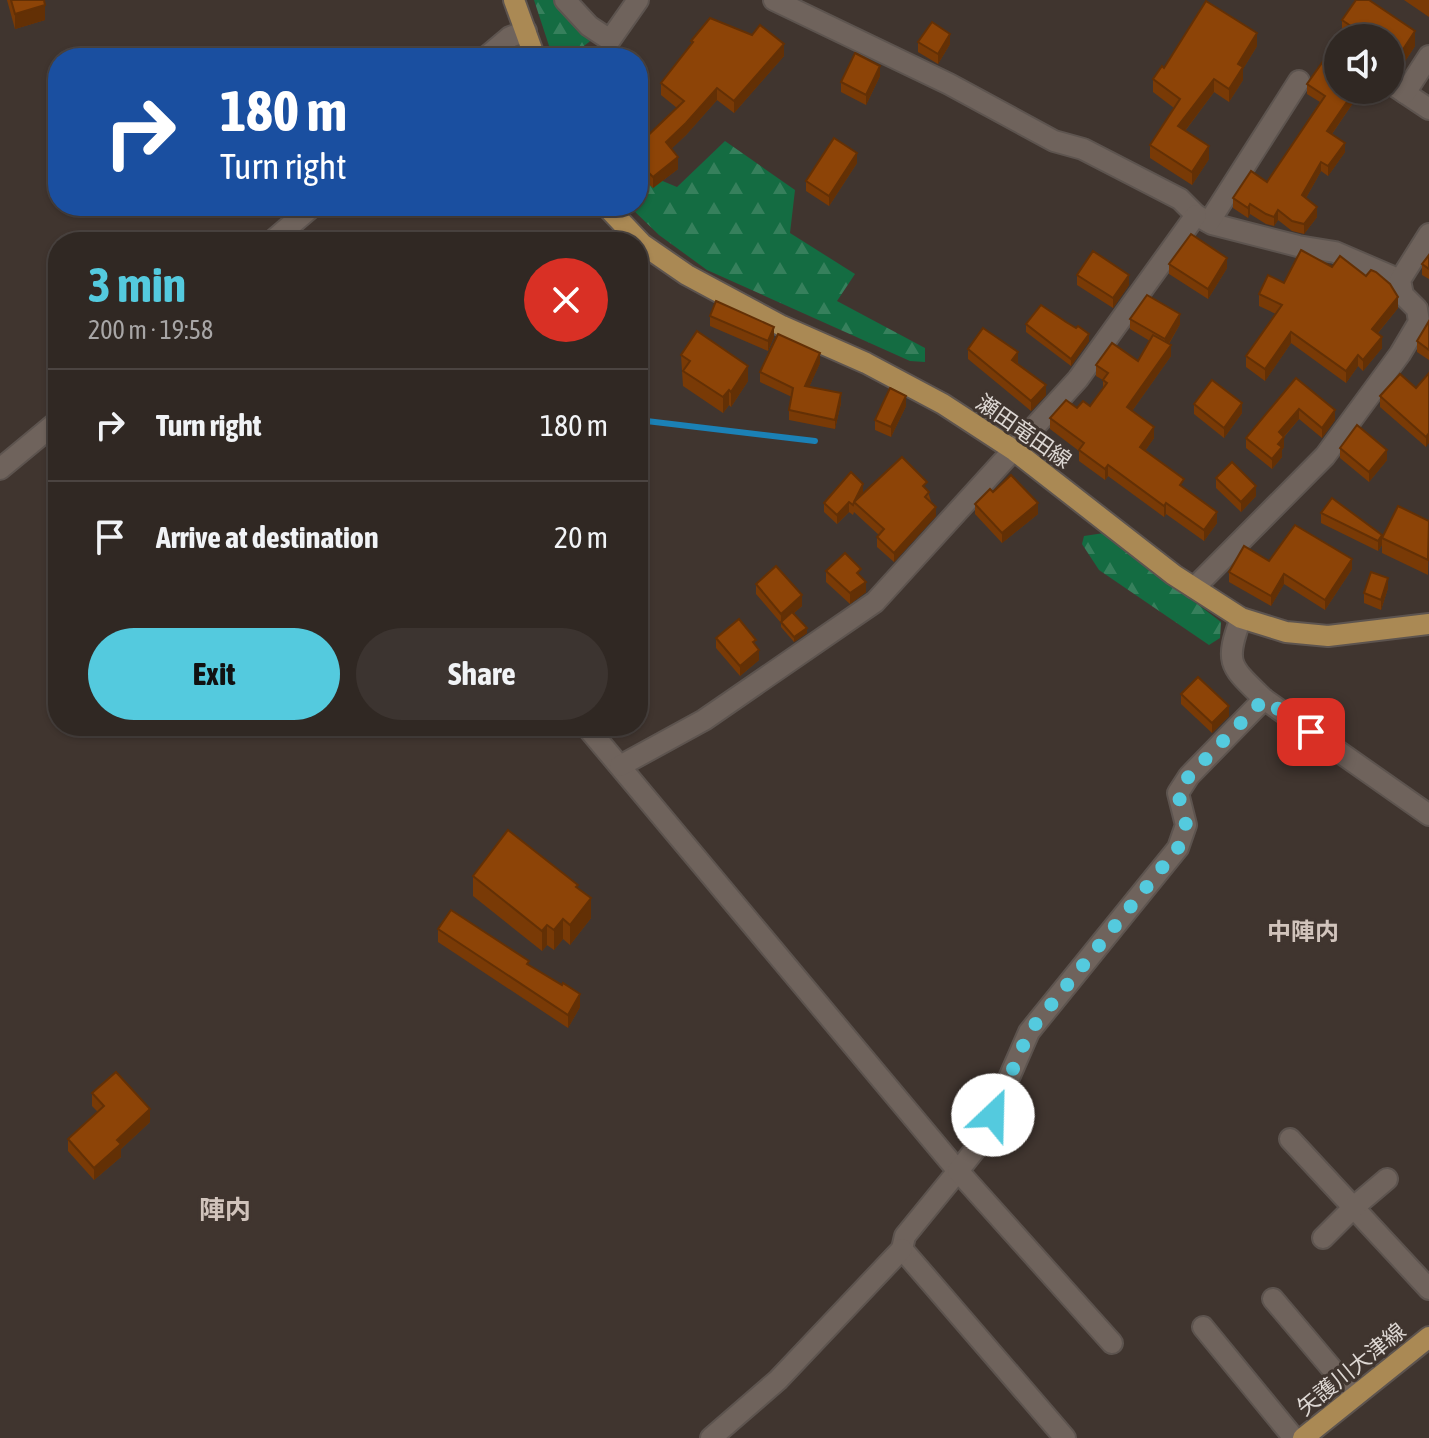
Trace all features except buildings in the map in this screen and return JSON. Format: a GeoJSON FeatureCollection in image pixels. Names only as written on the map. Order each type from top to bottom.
{"type":"FeatureCollection","features":[{"type":"Feature","properties":{"kind":"main road"},"geometry":{"type":"LineString","coordinates":[[514,0],[532,48]]}},
{"type":"Feature","properties":{"kind":"main road","name":"瀬田竜田線"},"geometry":{"type":"LineString","coordinates":[[615,216],[631,232]]}},
{"type":"Feature","properties":{"kind":"main road","name":"瀬田竜田線"},"geometry":{"type":"LineString","coordinates":[[648,248],[687,275],[782,326],[892,376],[943,404],[1015,451],[1194,588],[1241,618],[1286,632],[1328,636],[1429,624]]}},
{"type":"Feature","properties":{"kind":"main road","name":"矢護川大津線"},"geometry":{"type":"LineString","coordinates":[[1303,1438],[1429,1337]]}},
{"type":"Feature","properties":{"kind":"street"},"geometry":{"type":"LineString","coordinates":[[565,0],[589,26],[610,40],[638,0]]}},
{"type":"Feature","properties":{"kind":"street"},"geometry":{"type":"LineString","coordinates":[[780,1],[949,84],[1054,141],[1083,149],[1180,199],[1202,219],[1298,246],[1335,252],[1400,280]]}},
{"type":"Feature","properties":{"kind":"street"},"geometry":{"type":"LineString","coordinates":[[497,48],[510,37],[526,31]]}},
{"type":"Feature","properties":{"kind":"street"},"geometry":{"type":"LineString","coordinates":[[1404,81],[1429,56]]}},
{"type":"Feature","properties":{"kind":"street"},"geometry":{"type":"LineString","coordinates":[[620,766],[704,720],[875,602],[1078,379],[1202,219],[1299,81]]}},
{"type":"Feature","properties":{"kind":"street"},"geometry":{"type":"LineString","coordinates":[[1404,93],[1429,109]]}},
{"type":"Feature","properties":{"kind":"street"},"geometry":{"type":"LineString","coordinates":[[283,232],[301,216]]}},
{"type":"Feature","properties":{"kind":"street"},"geometry":{"type":"LineString","coordinates":[[1194,588],[1325,456],[1400,354],[1419,322],[1417,309],[1403,295],[1400,280],[1429,234]]}},
{"type":"Feature","properties":{"kind":"street"},"geometry":{"type":"LineString","coordinates":[[0,469],[48,429]]}},
{"type":"Feature","properties":{"kind":"street"},"geometry":{"type":"LineString","coordinates":[[1241,618],[1229,648],[1235,669],[1264,699],[1429,815]]}},
{"type":"Feature","properties":{"kind":"street"},"geometry":{"type":"LineString","coordinates":[[711,1438],[778,1380],[902,1249],[905,1236],[981,1142],[1029,1032],[1178,848],[1186,825],[1178,793],[1189,776],[1264,699]]}},
{"type":"Feature","properties":{"kind":"street"},"geometry":{"type":"LineString","coordinates":[[594,736],[958,1171],[1112,1343]]}},
{"type":"Feature","properties":{"kind":"street"},"geometry":{"type":"LineString","coordinates":[[1290,1139],[1429,1289]]}},
{"type":"Feature","properties":{"kind":"street"},"geometry":{"type":"LineString","coordinates":[[1323,1238],[1387,1179]]}},
{"type":"Feature","properties":{"kind":"street"},"geometry":{"type":"LineString","coordinates":[[902,1249],[1065,1438]]}},
{"type":"Feature","properties":{"kind":"street"},"geometry":{"type":"LineString","coordinates":[[1273,1299],[1355,1396]]}},
{"type":"Feature","properties":{"kind":"street"},"geometry":{"type":"LineString","coordinates":[[1203,1327],[1294,1438]]}},
{"type":"Feature","properties":{"kind":"green space"},"geometry":{"type":"Polygon","coordinates":[[[534,0],[573,0],[593,39],[581,48],[550,48],[534,0]]]}},
{"type":"Feature","properties":{"kind":"green space"},"geometry":{"type":"Polygon","coordinates":[[[725,141],[795,190],[790,233],[855,274],[837,301],[925,348],[925,362],[910,361],[707,270],[659,235],[639,216],[648,216],[648,171],[653,177],[677,187],[725,141]]]}},
{"type":"Feature","properties":{"kind":"green space"},"geometry":{"type":"Polygon","coordinates":[[[1104,533],[1221,622],[1220,638],[1209,645],[1099,570],[1082,544],[1084,536],[1104,533]]]}},
{"type":"Feature","properties":{"kind":"waterway"},"geometry":{"type":"LineString","coordinates":[[648,421],[815,441]]}},
{"type":"Feature","properties":{"kind":"district","name":"中陣内"},"geometry":{"type":"Point","coordinates":[1303,931]}},
{"type":"Feature","properties":{"kind":"district","name":"陣内"},"geometry":{"type":"Point","coordinates":[225,1210]}},
{"type":"Feature","properties":{"kind":"route"},"geometry":{"type":"LineString","coordinates":[[993,1115],[1029,1032],[1178,848],[1186,825],[1178,793],[1189,776],[1264,699],[1311,732]]}}]}
